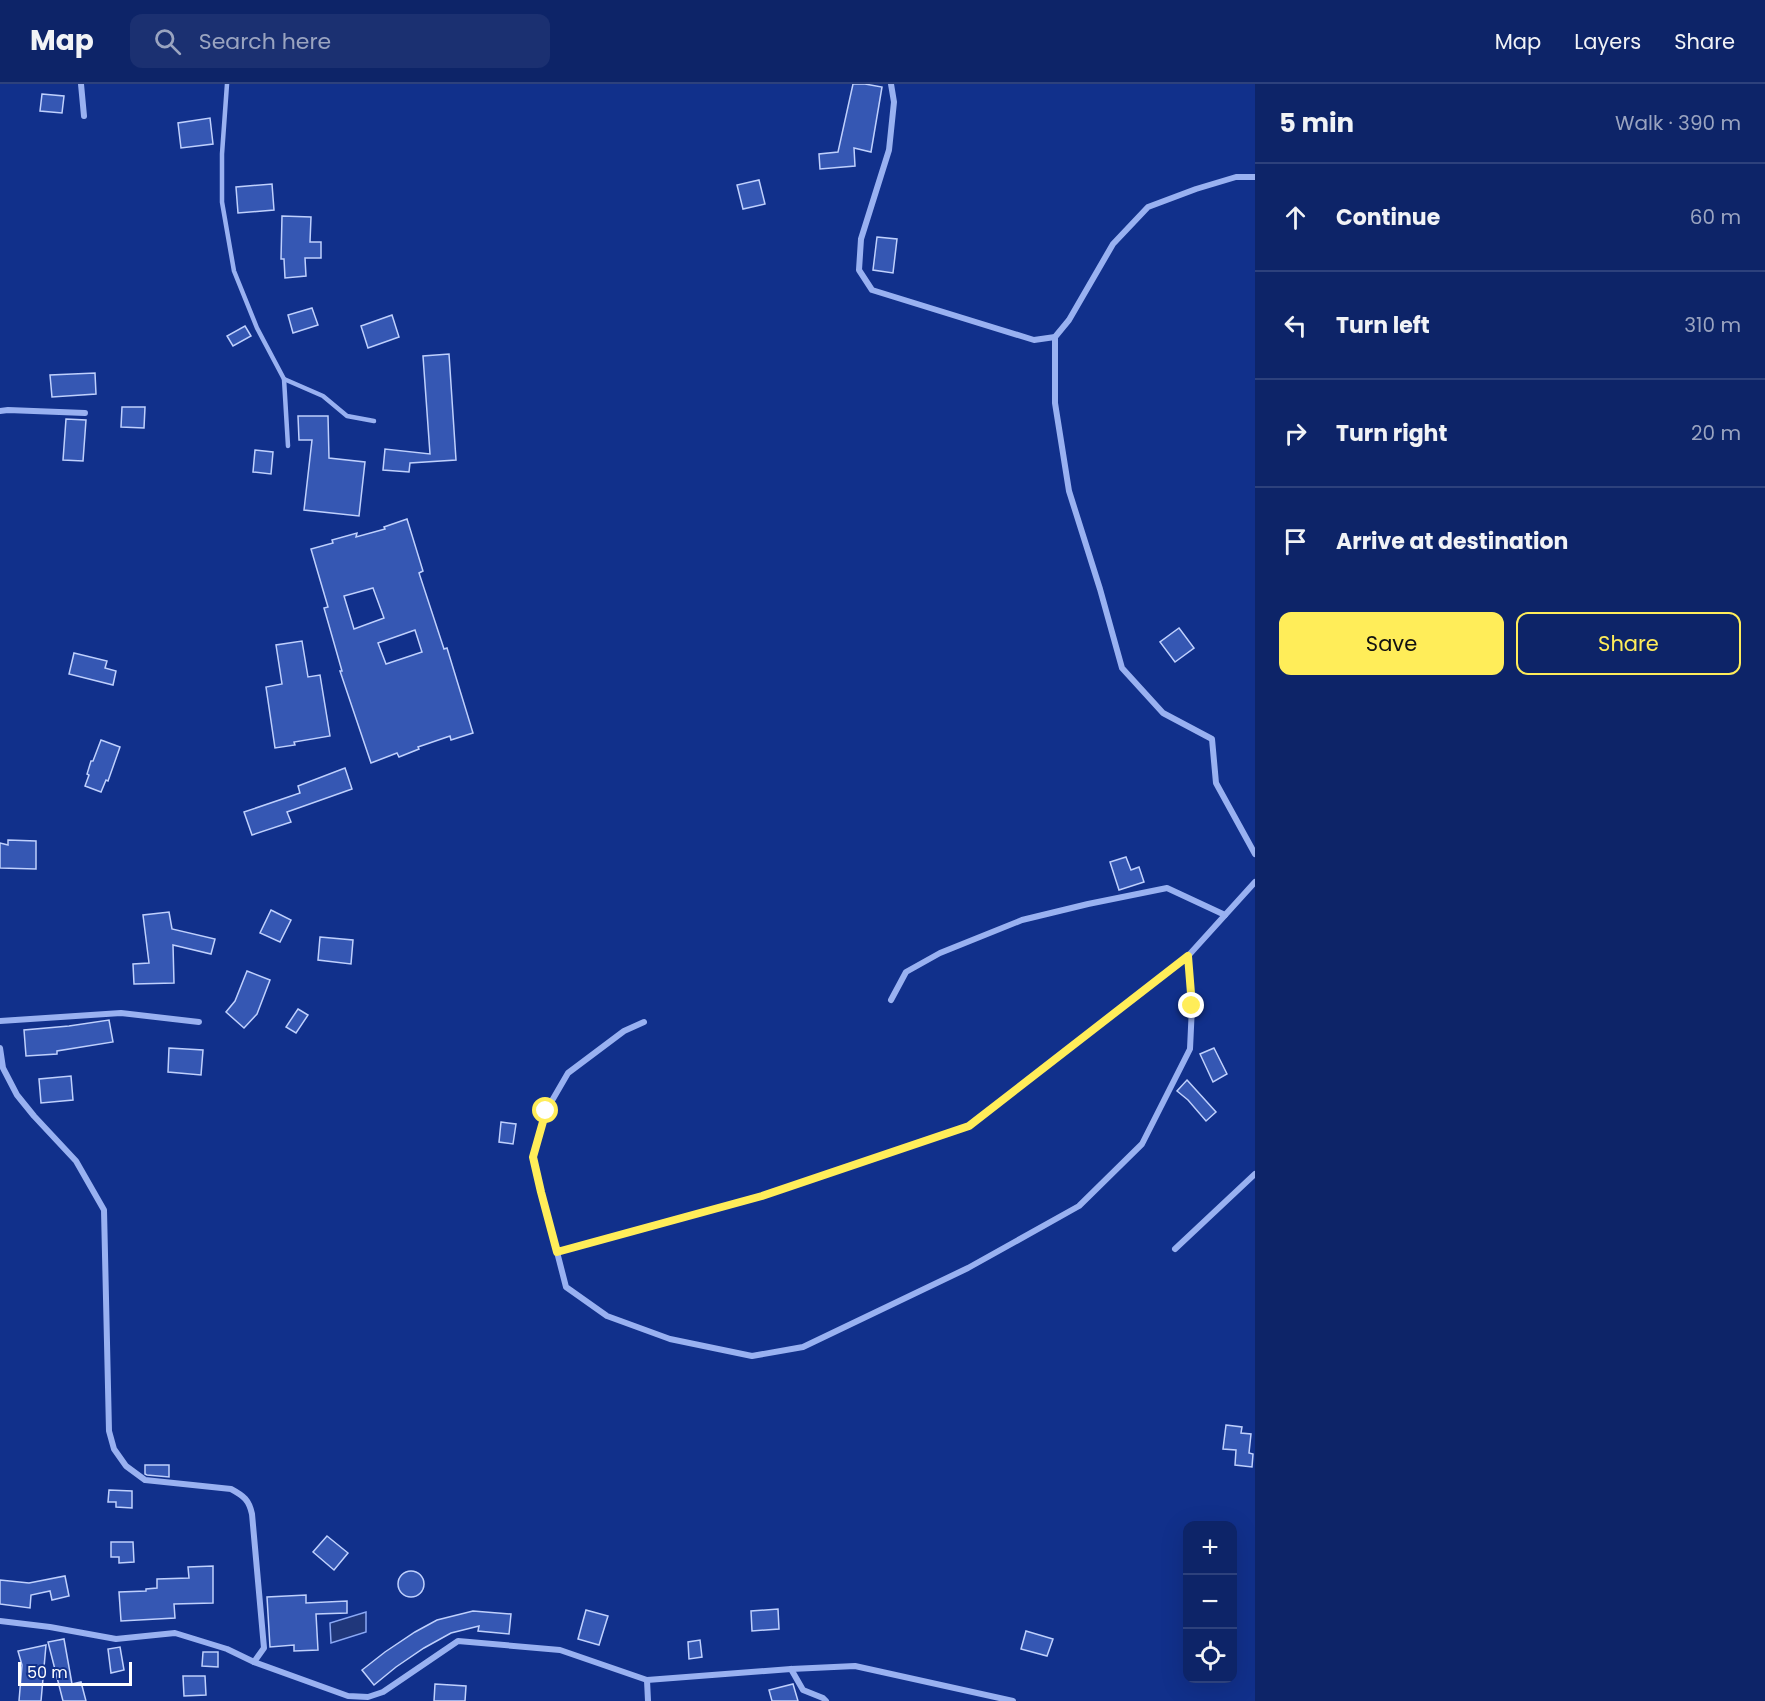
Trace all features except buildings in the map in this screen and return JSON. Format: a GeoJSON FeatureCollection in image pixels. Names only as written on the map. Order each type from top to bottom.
{"type":"FeatureCollection","features":[{"type":"Feature","properties":{"kind":"street"},"geometry":{"type":"LineString","coordinates":[[81,84],[84,116]]}},
{"type":"Feature","properties":{"kind":"street"},"geometry":{"type":"LineString","coordinates":[[891,84],[894,102],[889,150],[861,239],[859,270],[872,290],[1034,340],[1055,337]]}},
{"type":"Feature","properties":{"kind":"street"},"geometry":{"type":"LineString","coordinates":[[1255,177],[1236,177],[1148,207],[1113,244],[1069,320],[1055,337],[1055,403],[1069,491],[1122,668],[1164,713],[1212,739],[1216,783],[1255,854]]}},
{"type":"Feature","properties":{"kind":"street"},"geometry":{"type":"LineString","coordinates":[[0,411],[85,413]]}},
{"type":"Feature","properties":{"kind":"street"},"geometry":{"type":"LineString","coordinates":[[557,1252],[762,1196],[969,1126],[1188,956],[1255,882]]}},
{"type":"Feature","properties":{"kind":"street"},"geometry":{"type":"LineString","coordinates":[[891,999],[906,972],[940,953],[1022,920],[1077,906],[1167,888],[1225,915]]}},
{"type":"Feature","properties":{"kind":"street"},"geometry":{"type":"LineString","coordinates":[[644,1022],[624,1031],[568,1073],[546,1111],[533,1157],[566,1287],[607,1316],[670,1339],[752,1356],[803,1347],[968,1268],[1079,1206],[1142,1144],[1190,1049],[1192,1006],[1188,956]]}},
{"type":"Feature","properties":{"kind":"street"},"geometry":{"type":"LineString","coordinates":[[0,1021],[121,1013],[199,1022]]}},
{"type":"Feature","properties":{"kind":"street"},"geometry":{"type":"LineString","coordinates":[[0,1048],[3,1068],[17,1095],[76,1161],[104,1210],[109,1431],[114,1449],[126,1466],[145,1480],[231,1490],[244,1496],[249,1502],[264,1648],[254,1662]]}},
{"type":"Feature","properties":{"kind":"street"},"geometry":{"type":"LineString","coordinates":[[1175,1249],[1255,1174]]}},
{"type":"Feature","properties":{"kind":"street"},"geometry":{"type":"LineString","coordinates":[[0,1621],[116,1639],[175,1633],[227,1649],[254,1662],[348,1696],[368,1697],[383,1692],[458,1641],[560,1650],[647,1680],[855,1666],[1014,1701]]}},
{"type":"Feature","properties":{"kind":"street"},"geometry":{"type":"LineString","coordinates":[[791,1669],[803,1690],[826,1701]]}},
{"type":"Feature","properties":{"kind":"street"},"geometry":{"type":"LineString","coordinates":[[647,1680],[648,1701]]}},
{"type":"Feature","properties":{"kind":"lane"},"geometry":{"type":"LineString","coordinates":[[227,84],[222,154],[222,202],[234,271],[257,328],[284,379],[288,446]]}},
{"type":"Feature","properties":{"kind":"lane"},"geometry":{"type":"LineString","coordinates":[[284,379],[323,396],[347,417],[374,421]]}},
{"type":"Feature","properties":{"kind":"water"},"geometry":{"type":"Polygon","coordinates":[[[366,1612],[366,1632],[331,1643],[330,1623],[366,1612]]]}},
{"type":"Feature","properties":{"kind":"route"},"geometry":{"type":"LineString","coordinates":[[546,1111],[533,1157],[557,1252],[762,1196],[969,1126],[1188,956],[1192,1006]]}}]}
